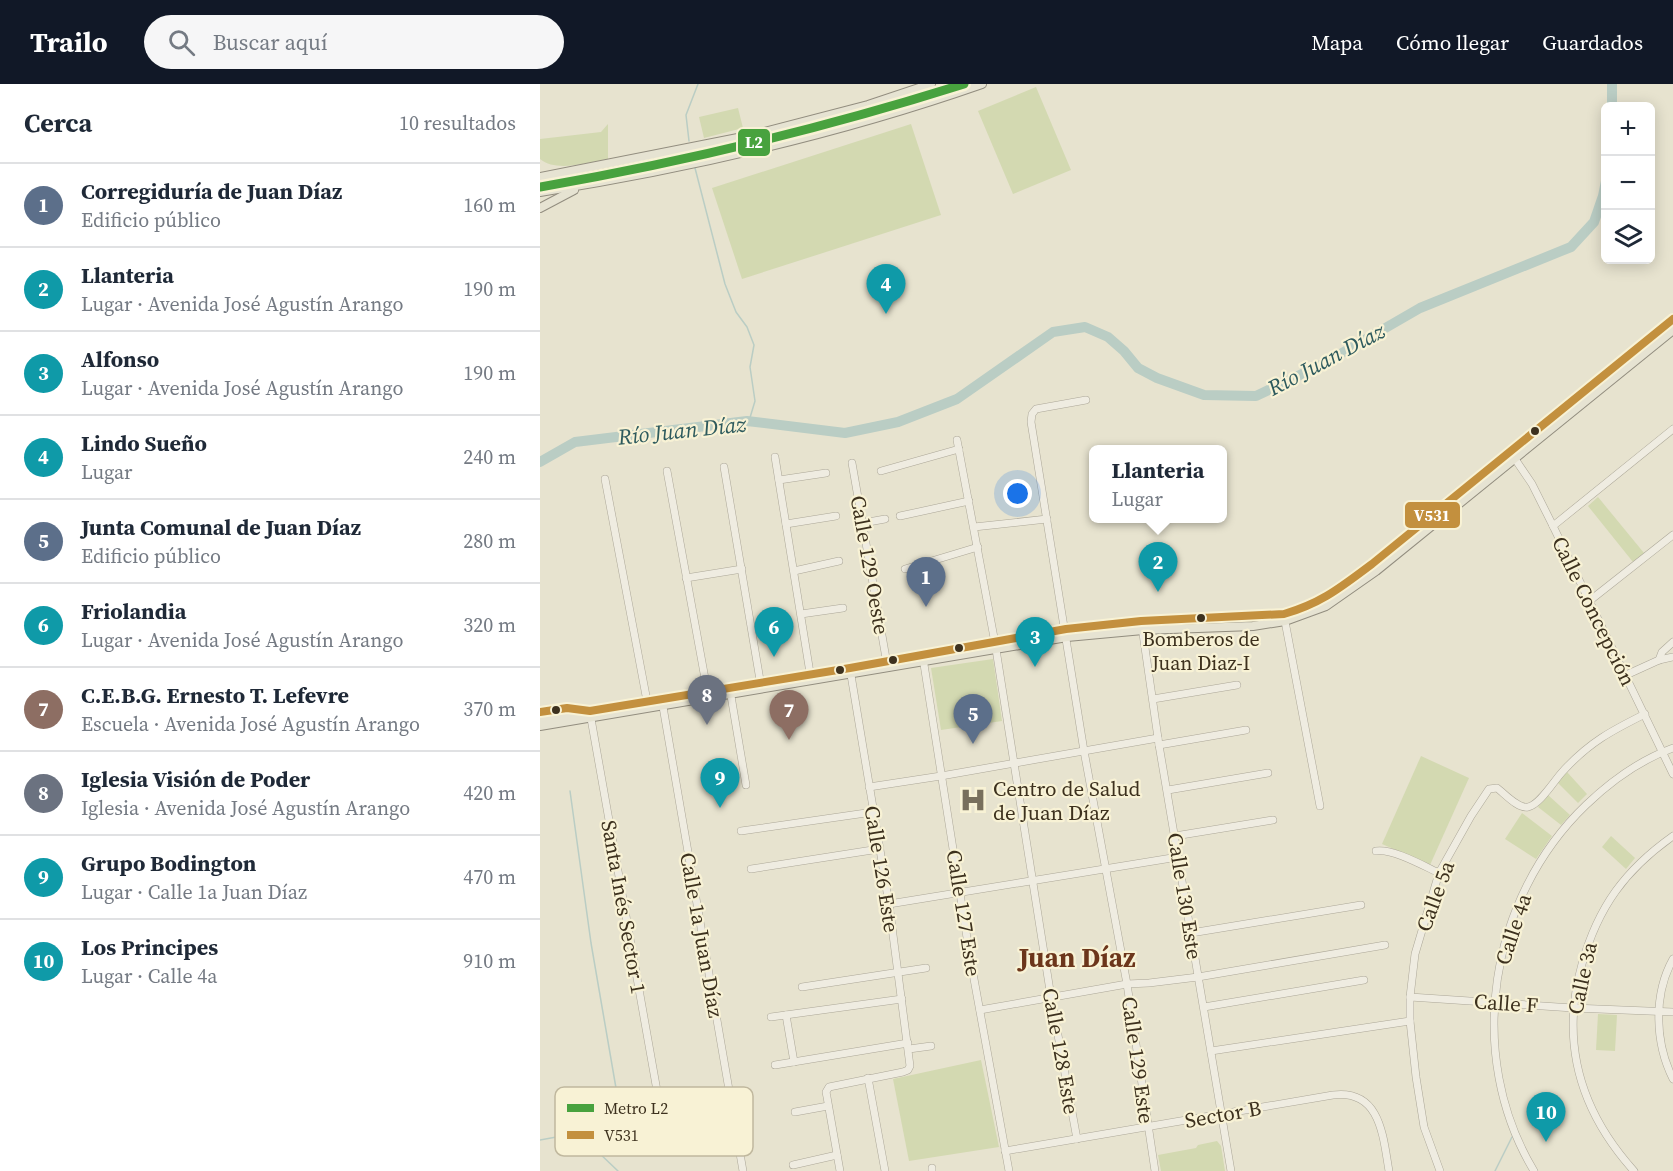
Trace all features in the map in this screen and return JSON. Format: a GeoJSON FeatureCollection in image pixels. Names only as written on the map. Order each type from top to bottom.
{"type":"FeatureCollection","features":[{"type":"Feature","properties":{"kind":"main road"},"geometry":{"type":"LineString","coordinates":[[540,177],[753,135],[868,105],[931,84]]}},
{"type":"Feature","properties":{"kind":"main road"},"geometry":{"type":"LineString","coordinates":[[540,192],[652,174],[764,148],[872,120],[982,84]]}},
{"type":"Feature","properties":{"kind":"main road"},"geometry":{"type":"LineString","coordinates":[[540,171],[576,169]]}},
{"type":"Feature","properties":{"kind":"main road"},"geometry":{"type":"LineString","coordinates":[[540,208],[584,185]]}},
{"type":"Feature","properties":{"kind":"main road"},"geometry":{"type":"LineString","coordinates":[[1512,455],[1673,319]]}},
{"type":"Feature","properties":{"kind":"main road"},"geometry":{"type":"LineString","coordinates":[[540,719],[590,714],[708,695],[1067,633],[1142,625],[1284,618],[1338,590],[1673,330]]}},
{"type":"Feature","properties":{"kind":"main road"},"geometry":{"type":"LineString","coordinates":[[540,726],[647,701],[662,702]]}},
{"type":"Feature","properties":{"kind":"street","name":"Calle 129 Este"},"geometry":{"type":"LineString","coordinates":[[1086,399],[1036,409],[1032,414],[1031,422],[1067,633],[1084,751],[1127,984],[1155,1171]]}},
{"type":"Feature","properties":{"kind":"street"},"geometry":{"type":"LineString","coordinates":[[1553,526],[1673,429]]}},
{"type":"Feature","properties":{"kind":"street","name":"Calle 128 Este"},"geometry":{"type":"LineString","coordinates":[[957,440],[995,646],[1051,997],[1077,1139]]}},
{"type":"Feature","properties":{"kind":"street"},"geometry":{"type":"LineString","coordinates":[[881,471],[959,449]]}},
{"type":"Feature","properties":{"kind":"street","name":"Calle Concepción"},"geometry":{"type":"LineString","coordinates":[[1512,455],[1532,484],[1673,774]]}},
{"type":"Feature","properties":{"kind":"street"},"geometry":{"type":"LineString","coordinates":[[776,457],[811,678]]}},
{"type":"Feature","properties":{"kind":"street","name":"Calle 129 Oeste"},"geometry":{"type":"LineString","coordinates":[[852,463],[887,665]]}},
{"type":"Feature","properties":{"kind":"street"},"geometry":{"type":"LineString","coordinates":[[724,467],[761,686]]}},
{"type":"Feature","properties":{"kind":"street"},"geometry":{"type":"LineString","coordinates":[[667,471],[708,695]]}},
{"type":"Feature","properties":{"kind":"street"},"geometry":{"type":"LineString","coordinates":[[779,480],[826,473]]}},
{"type":"Feature","properties":{"kind":"street"},"geometry":{"type":"LineString","coordinates":[[605,479],[647,701]]}},
{"type":"Feature","properties":{"kind":"street"},"geometry":{"type":"LineString","coordinates":[[900,516],[969,501]]}},
{"type":"Feature","properties":{"kind":"street"},"geometry":{"type":"LineString","coordinates":[[786,524],[836,516]]}},
{"type":"Feature","properties":{"kind":"street"},"geometry":{"type":"LineString","coordinates":[[863,523],[885,519]]}},
{"type":"Feature","properties":{"kind":"street"},"geometry":{"type":"LineString","coordinates":[[974,527],[1047,519]]}},
{"type":"Feature","properties":{"kind":"street"},"geometry":{"type":"LineString","coordinates":[[1588,602],[1673,535]]}},
{"type":"Feature","properties":{"kind":"street"},"geometry":{"type":"LineString","coordinates":[[905,569],[978,548]]}},
{"type":"Feature","properties":{"kind":"street"},"geometry":{"type":"LineString","coordinates":[[794,571],[839,561]]}},
{"type":"Feature","properties":{"kind":"street"},"geometry":{"type":"LineString","coordinates":[[686,578],[742,569]]}},
{"type":"Feature","properties":{"kind":"street"},"geometry":{"type":"LineString","coordinates":[[801,614],[843,608]]}},
{"type":"Feature","properties":{"kind":"street"},"geometry":{"type":"LineString","coordinates":[[1284,618],[1320,806]]}},
{"type":"Feature","properties":{"kind":"street","name":"Calle 130 Este"},"geometry":{"type":"LineString","coordinates":[[1142,625],[1159,741],[1231,1171]]}},
{"type":"Feature","properties":{"kind":"street"},"geometry":{"type":"LineString","coordinates":[[1659,660],[1662,652],[1673,642]]}},
{"type":"Feature","properties":{"kind":"street"},"geometry":{"type":"LineString","coordinates":[[1626,675],[1659,660],[1673,657]]}},
{"type":"Feature","properties":{"kind":"street","name":"Calle 127 Este"},"geometry":{"type":"LineString","coordinates":[[923,659],[980,1010],[1009,1171]]}},
{"type":"Feature","properties":{"kind":"street","name":"Calle 126 Este"},"geometry":{"type":"LineString","coordinates":[[850,671],[889,904],[910,1066],[908,1070],[868,1078]]}},
{"type":"Feature","properties":{"kind":"street"},"geometry":{"type":"LineString","coordinates":[[1153,699],[1237,685]]}},
{"type":"Feature","properties":{"kind":"street"},"geometry":{"type":"LineString","coordinates":[[730,691],[746,785]]}},
{"type":"Feature","properties":{"kind":"street","name":"Calle 1a Juan Díaz"},"geometry":{"type":"LineString","coordinates":[[662,702],[728,1087]]}},
{"type":"Feature","properties":{"kind":"street","name":"Santa Inés Sector 1"},"geometry":{"type":"LineString","coordinates":[[590,714],[656,1087]]}},
{"type":"Feature","properties":{"kind":"street","name":"Calle 5a"},"geometry":{"type":"LineString","coordinates":[[1440,1171],[1424,1127],[1410,1021],[1414,954],[1439,873],[1489,789],[1497,788],[1524,807],[1533,805],[1562,772],[1593,743],[1607,732],[1645,714]]}},
{"type":"Feature","properties":{"kind":"street"},"geometry":{"type":"LineString","coordinates":[[869,787],[1084,751],[1246,730]]}},
{"type":"Feature","properties":{"kind":"street","name":"Calle 4a"},"geometry":{"type":"LineString","coordinates":[[1534,1171],[1514,1132],[1501,1092],[1497,1067],[1494,1002],[1506,936],[1524,891],[1545,852],[1579,812],[1609,784],[1673,748]]}},
{"type":"Feature","properties":{"kind":"street"},"geometry":{"type":"LineString","coordinates":[[1168,790],[1268,773]]}},
{"type":"Feature","properties":{"kind":"street"},"geometry":{"type":"LineString","coordinates":[[741,831],[873,812]]}},
{"type":"Feature","properties":{"kind":"street"},"geometry":{"type":"LineString","coordinates":[[1175,836],[1273,820]]}},
{"type":"Feature","properties":{"kind":"street","name":"Calle 3a"},"geometry":{"type":"LineString","coordinates":[[1634,1171],[1601,1127],[1585,1092],[1574,1054],[1573,1008],[1578,977],[1587,947],[1607,903],[1637,865],[1673,836]]}},
{"type":"Feature","properties":{"kind":"street"},"geometry":{"type":"LineString","coordinates":[[751,868],[879,849]]}},
{"type":"Feature","properties":{"kind":"street"},"geometry":{"type":"LineString","coordinates":[[1376,851],[1392,853],[1439,873]]}},
{"type":"Feature","properties":{"kind":"street"},"geometry":{"type":"LineString","coordinates":[[889,904],[1178,856]]}},
{"type":"Feature","properties":{"kind":"street"},"geometry":{"type":"LineString","coordinates":[[1191,933],[1360,905]]}},
{"type":"Feature","properties":{"kind":"street"},"geometry":{"type":"LineString","coordinates":[[980,1010],[1127,984],[1198,977],[1385,945]]}},
{"type":"Feature","properties":{"kind":"street"},"geometry":{"type":"LineString","coordinates":[[1673,959],[1661,992],[1659,1011],[1661,1044],[1673,1079]]}},
{"type":"Feature","properties":{"kind":"street"},"geometry":{"type":"LineString","coordinates":[[802,987],[926,968]]}},
{"type":"Feature","properties":{"kind":"street"},"geometry":{"type":"LineString","coordinates":[[1204,1007],[1364,980]]}},
{"type":"Feature","properties":{"kind":"street","name":"Calle F"},"geometry":{"type":"LineString","coordinates":[[1410,997],[1673,1012]]}},
{"type":"Feature","properties":{"kind":"street"},"geometry":{"type":"LineString","coordinates":[[771,1017],[902,999]]}},
{"type":"Feature","properties":{"kind":"street"},"geometry":{"type":"LineString","coordinates":[[786,1016],[794,1062]]}},
{"type":"Feature","properties":{"kind":"street"},"geometry":{"type":"LineString","coordinates":[[1211,1051],[1410,1021]]}},
{"type":"Feature","properties":{"kind":"street"},"geometry":{"type":"LineString","coordinates":[[775,1065],[909,1046],[932,1046]]}},
{"type":"Feature","properties":{"kind":"street"},"geometry":{"type":"LineString","coordinates":[[840,1171],[826,1092],[828,1087],[868,1078],[885,1171]]}},
{"type":"Feature","properties":{"kind":"street","name":"Sector B"},"geometry":{"type":"LineString","coordinates":[[1005,1151],[1349,1094],[1366,1104],[1378,1118],[1389,1171]]}},
{"type":"Feature","properties":{"kind":"street"},"geometry":{"type":"LineString","coordinates":[[795,1112],[828,1106]]}},
{"type":"Feature","properties":{"kind":"street"},"geometry":{"type":"LineString","coordinates":[[793,1165],[837,1155]]}},
{"type":"Feature","properties":{"kind":"street","name":"Calle 1a Juan Díaz"},"geometry":{"type":"LineString","coordinates":[[740,1156],[743,1171]]}},
{"type":"Feature","properties":{"kind":"green space"},"geometry":{"type":"Polygon","coordinates":[[[1036,87],[1071,170],[1013,194],[978,111],[1036,87]]]}},
{"type":"Feature","properties":{"kind":"green space"},"geometry":{"type":"Polygon","coordinates":[[[738,108],[743,128],[704,138],[699,117],[738,108]]]}},
{"type":"Feature","properties":{"kind":"green space"},"geometry":{"type":"Polygon","coordinates":[[[608,124],[608,159],[564,166],[547,163],[540,159],[540,139],[601,132],[608,124]]]}},
{"type":"Feature","properties":{"kind":"green space"},"geometry":{"type":"Polygon","coordinates":[[[911,124],[941,215],[742,279],[712,188],[911,124]]]}},
{"type":"Feature","properties":{"kind":"green space"},"geometry":{"type":"Polygon","coordinates":[[[1598,497],[1644,553],[1633,562],[1588,506],[1598,497]]]}},
{"type":"Feature","properties":{"kind":"green space"},"geometry":{"type":"Polygon","coordinates":[[[993,659],[1002,721],[941,730],[931,668],[993,659]]]}},
{"type":"Feature","properties":{"kind":"green space"},"geometry":{"type":"Polygon","coordinates":[[[1421,756],[1469,778],[1430,865],[1382,844],[1421,756]]]}},
{"type":"Feature","properties":{"kind":"green space"},"geometry":{"type":"Polygon","coordinates":[[[1567,772],[1587,794],[1578,803],[1557,782],[1567,772]]]}},
{"type":"Feature","properties":{"kind":"green space"},"geometry":{"type":"Polygon","coordinates":[[[1548,795],[1570,815],[1561,825],[1538,807],[1548,795]]]}},
{"type":"Feature","properties":{"kind":"green space"},"geometry":{"type":"Polygon","coordinates":[[[1522,813],[1552,836],[1536,859],[1505,839],[1522,813]]]}},
{"type":"Feature","properties":{"kind":"green space"},"geometry":{"type":"Polygon","coordinates":[[[1611,836],[1635,858],[1626,869],[1602,847],[1611,836]]]}},
{"type":"Feature","properties":{"kind":"green space"},"geometry":{"type":"Polygon","coordinates":[[[1598,1014],[1617,1015],[1615,1051],[1596,1050],[1598,1014]]]}},
{"type":"Feature","properties":{"kind":"green space"},"geometry":{"type":"Polygon","coordinates":[[[981,1060],[999,1147],[909,1161],[893,1079],[981,1060]]]}},
{"type":"Feature","properties":{"kind":"green space"},"geometry":{"type":"Polygon","coordinates":[[[1217,1141],[1221,1146],[1225,1171],[1161,1171],[1158,1155],[1196,1148],[1198,1145],[1217,1141]]]}},
{"type":"Feature","properties":{"kind":"waterway"},"geometry":{"type":"LineString","coordinates":[[689,141],[686,115],[698,84]]}},
{"type":"Feature","properties":{"kind":"waterway","name":"Río Juan Díaz"},"geometry":{"type":"LineString","coordinates":[[1612,84],[1612,102]]}},
{"type":"Feature","properties":{"kind":"waterway"},"geometry":{"type":"LineString","coordinates":[[695,168],[725,284],[736,312],[747,327],[754,345],[750,367],[755,401],[749,421]]}},
{"type":"Feature","properties":{"kind":"waterway","name":"Río Juan Díaz"},"geometry":{"type":"LineString","coordinates":[[540,462],[575,442],[747,421],[845,433],[898,422],[957,399],[1053,332],[1085,327],[1108,337],[1138,368],[1157,378],[1204,395],[1256,396],[1323,364],[1420,308],[1571,247],[1594,222],[1601,202]]}},
{"type":"Feature","properties":{"kind":"waterway"},"geometry":{"type":"LineString","coordinates":[[570,791],[591,943],[616,1087]]}},
{"type":"Feature","properties":{"kind":"waterway"},"geometry":{"type":"LineString","coordinates":[[540,1140],[555,1137]]}},
{"type":"Feature","properties":{"kind":"waterway"},"geometry":{"type":"LineString","coordinates":[[1495,1171],[1512,1137]]}},
{"type":"Feature","properties":{"kind":"waterway"},"geometry":{"type":"LineString","coordinates":[[602,1156],[618,1171]]}},
{"type":"Feature","properties":{"kind":"metro line","name":"L2"},"geometry":{"type":"LineString","coordinates":[[540,187],[647,167],[754,143],[964,84]]}},
{"type":"Feature","properties":{"kind":"transit line","name":"V531"},"geometry":{"type":"LineString","coordinates":[[540,712],[567,708],[590,711],[1066,629],[1141,621],[1284,614],[1297,610],[1331,593],[1372,564],[1673,319]]}},
{"type":"Feature","properties":{"kind":"place","name":"Lindo Sueño"},"geometry":{"type":"Point","coordinates":[886,314]}},
{"type":"Feature","properties":{"kind":"place","name":"Llanteria"},"geometry":{"type":"Point","coordinates":[1158,592]}},
{"type":"Feature","properties":{"kind":"place","name":"Corregiduría de Juan Díaz"},"geometry":{"type":"Point","coordinates":[926,607]}},
{"type":"Feature","properties":{"kind":"place","name":"Bomberos de Juan Diaz-I"},"geometry":{"type":"Point","coordinates":[1201,618]}},
{"type":"Feature","properties":{"kind":"place","name":"Friolandia"},"geometry":{"type":"Point","coordinates":[774,657]}},
{"type":"Feature","properties":{"kind":"place","name":"Alfonso"},"geometry":{"type":"Point","coordinates":[1035,667]}},
{"type":"Feature","properties":{"kind":"place","name":"Iglesia Visión de Poder"},"geometry":{"type":"Point","coordinates":[707,725]}},
{"type":"Feature","properties":{"kind":"place","name":"C.E.B.G. Ernesto T. Lefevre"},"geometry":{"type":"Point","coordinates":[789,740]}},
{"type":"Feature","properties":{"kind":"place","name":"Junta Comunal de Juan Díaz"},"geometry":{"type":"Point","coordinates":[973,744]}},
{"type":"Feature","properties":{"kind":"place","name":"Centro de Salud de Juan Díaz"},"geometry":{"type":"Point","coordinates":[973,800]}},
{"type":"Feature","properties":{"kind":"place","name":"Grupo Bodington"},"geometry":{"type":"Point","coordinates":[720,808]}},
{"type":"Feature","properties":{"kind":"place","name":"Los Principes"},"geometry":{"type":"Point","coordinates":[1546,1142]}},
{"type":"Feature","properties":{"kind":"district","name":"Juan Díaz"},"geometry":{"type":"Point","coordinates":[1077,957]}}]}
